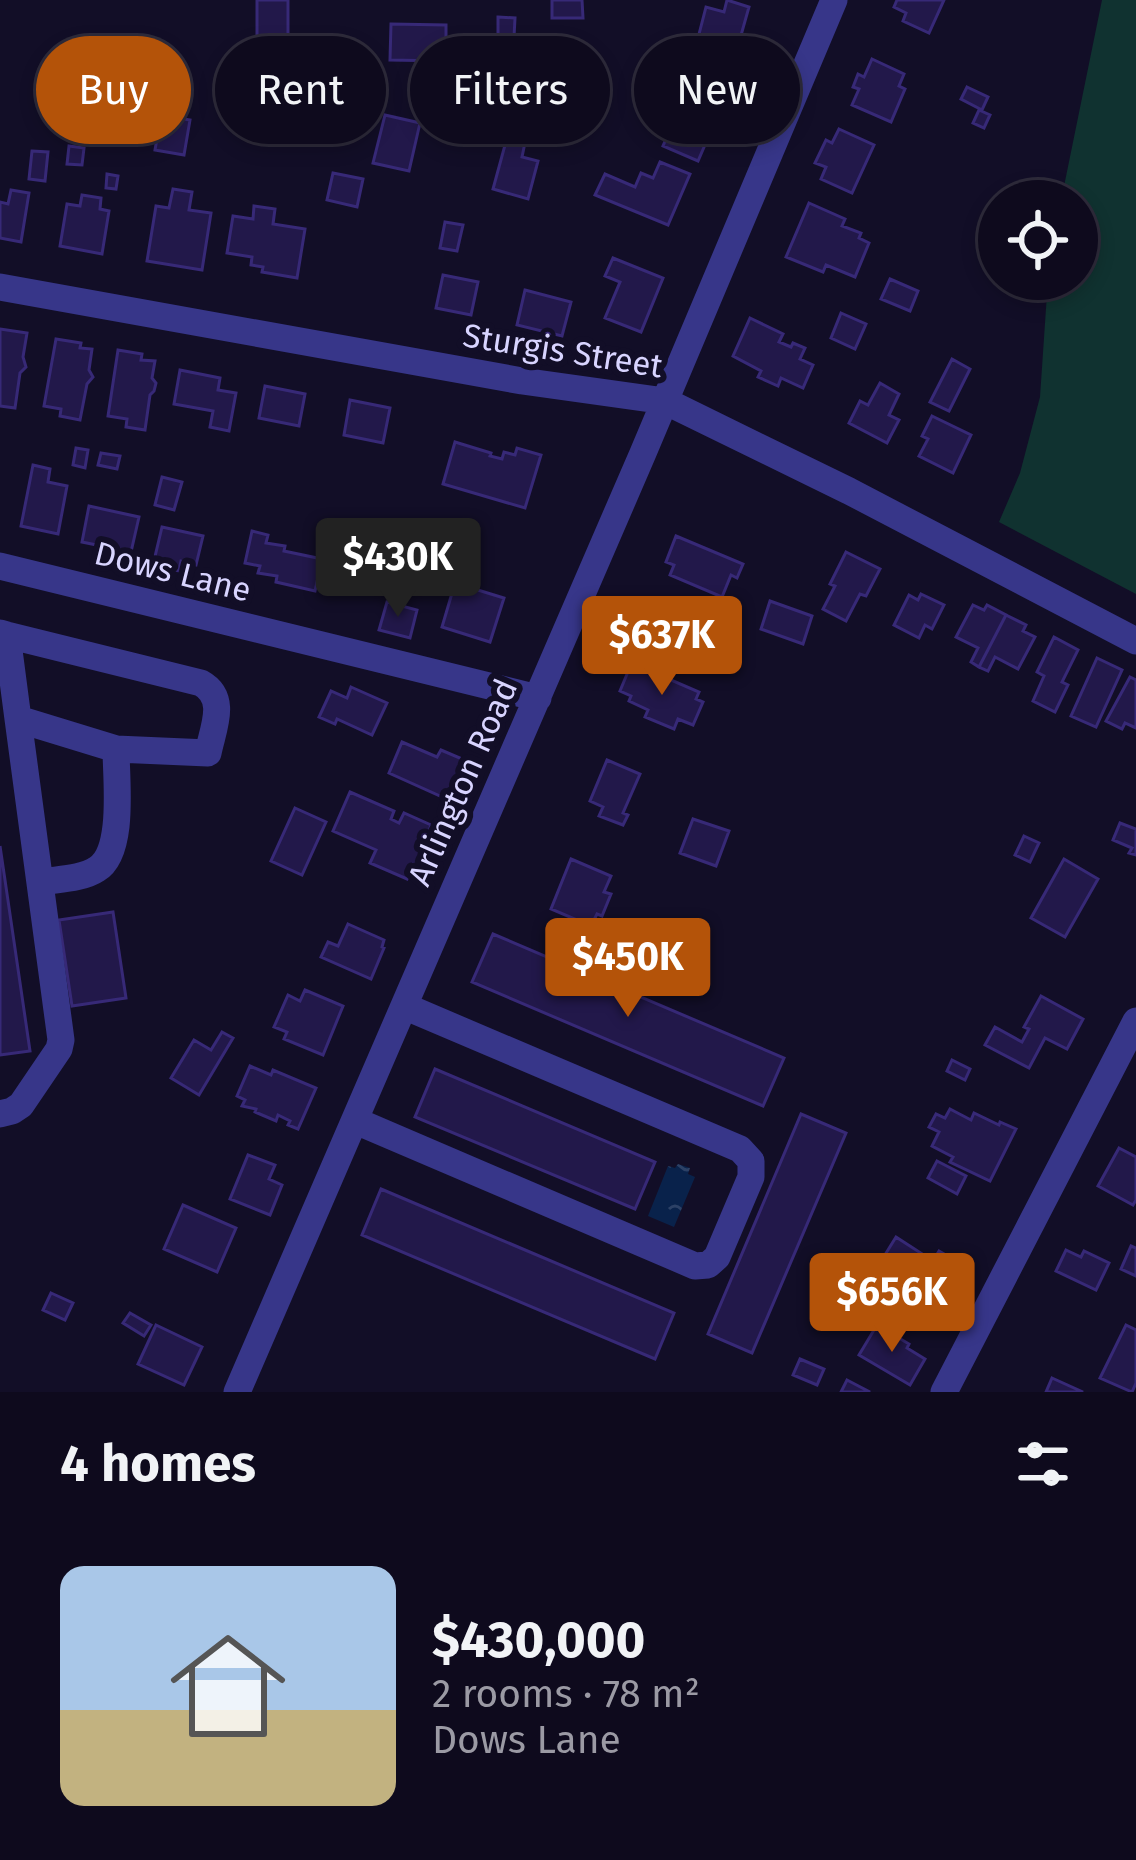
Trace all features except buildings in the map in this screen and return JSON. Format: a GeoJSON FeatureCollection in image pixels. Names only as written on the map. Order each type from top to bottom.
{"type":"FeatureCollection","features":[{"type":"Feature","properties":{"kind":"street","name":"Arlington Road"},"geometry":{"type":"LineString","coordinates":[[237,1392],[834,0]]}},
{"type":"Feature","properties":{"kind":"street","name":"Sturgis Street"},"geometry":{"type":"LineString","coordinates":[[0,286],[522,381],[665,401],[1136,640]]}},
{"type":"Feature","properties":{"kind":"street","name":"Dows Lane"},"geometry":{"type":"LineString","coordinates":[[0,566],[538,698]]}},
{"type":"Feature","properties":{"kind":"street"},"geometry":{"type":"LineString","coordinates":[[0,1114],[21,1105],[62,1040],[19,719],[6,674],[3,634],[201,683],[215,694],[217,708],[208,753],[116,749],[19,719]]}},
{"type":"Feature","properties":{"kind":"street"},"geometry":{"type":"LineString","coordinates":[[41,882],[92,872],[111,854],[116,749]]}},
{"type":"Feature","properties":{"kind":"street"},"geometry":{"type":"LineString","coordinates":[[356,1121],[695,1266],[717,1258],[743,1196],[753,1169],[740,1149],[404,1006]]}},
{"type":"Feature","properties":{"kind":"street"},"geometry":{"type":"LineString","coordinates":[[944,1392],[1136,1021]]}},
{"type":"Feature","properties":{"kind":"green space"},"geometry":{"type":"Polygon","coordinates":[[[1102,0],[1136,0],[1136,594],[999,522],[1020,473],[1040,397],[1047,300],[1098,300],[1098,180],[1065,180],[1102,0]]]}},
{"type":"Feature","properties":{"kind":"water"},"geometry":{"type":"Polygon","coordinates":[[[668,1166],[690,1168],[688,1174],[695,1177],[674,1227],[648,1216],[668,1166]]]}}]}
